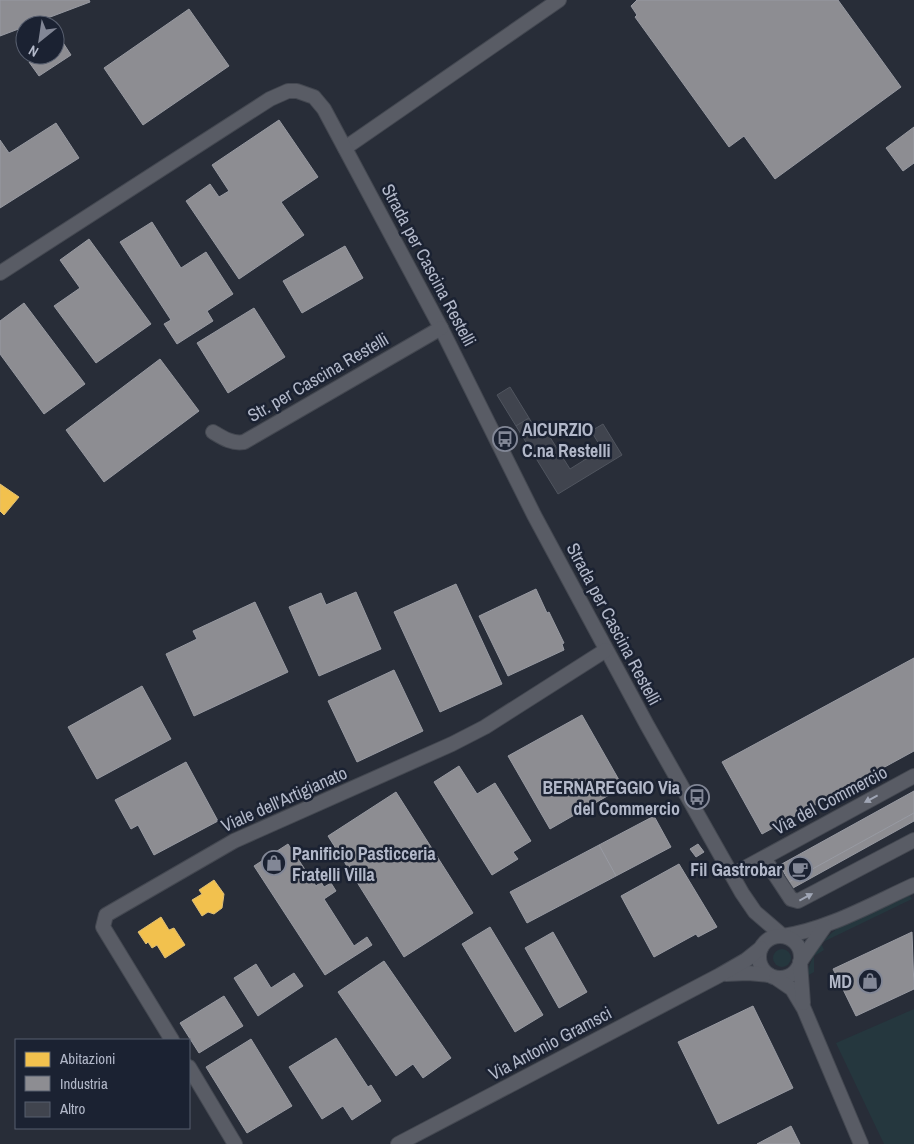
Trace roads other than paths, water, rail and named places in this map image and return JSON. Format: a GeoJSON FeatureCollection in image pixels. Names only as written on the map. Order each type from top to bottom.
{"type":"FeatureCollection","features":[{"type":"Feature","properties":{"kind":"street"},"geometry":{"type":"LineString","coordinates":[[345,148],[559,0]]}},
{"type":"Feature","properties":{"kind":"street","name":"Strada per Cascina Restelli"},"geometry":{"type":"LineString","coordinates":[[0,273],[160,172],[270,99],[283,93],[303,92],[318,100],[441,328],[534,515],[606,650],[732,875]]}},
{"type":"Feature","properties":{"kind":"street","name":"Str. per Cascina Restelli"},"geometry":{"type":"LineString","coordinates":[[213,432],[229,441],[244,442],[441,328]]}},
{"type":"Feature","properties":{"kind":"street","name":"Viale dell'Artigianato"},"geometry":{"type":"LineString","coordinates":[[171,1039],[103,927],[106,915],[234,841],[444,748],[485,727],[606,650]]}},
{"type":"Feature","properties":{"kind":"street","name":"Via del Commercio"},"geometry":{"type":"LineString","coordinates":[[732,875],[914,776]]}},
{"type":"Feature","properties":{"kind":"street","name":"Via del Commercio"},"geometry":{"type":"LineString","coordinates":[[764,858],[791,899],[798,902],[914,840]]}},
{"type":"Feature","properties":{"kind":"street"},"geometry":{"type":"LineString","coordinates":[[732,875],[755,912],[762,938],[760,964],[792,990],[804,1009],[861,1144]]}},
{"type":"Feature","properties":{"kind":"street"},"geometry":{"type":"LineString","coordinates":[[761,948],[770,938],[803,933],[825,926],[914,885]]}},
{"type":"Feature","properties":{"kind":"street"},"geometry":{"type":"LineString","coordinates":[[755,912],[783,936],[797,945],[800,953],[804,1009]]}},
{"type":"Feature","properties":{"kind":"street"},"geometry":{"type":"LineString","coordinates":[[773,976],[792,974],[825,926]]}},
{"type":"Feature","properties":{"kind":"street","name":"Via Antonio Gramsci"},"geometry":{"type":"LineString","coordinates":[[398,1144],[720,975],[746,960],[761,948]]}},
{"type":"Feature","properties":{"kind":"street","name":"Via Antonio Gramsci"},"geometry":{"type":"LineString","coordinates":[[720,975],[748,973],[773,976]]}},
{"type":"Feature","properties":{"kind":"street"},"geometry":{"type":"LineString","coordinates":[[190,1070],[236,1144]]}},
{"type":"Feature","properties":{"kind":"place","name":"AICURZIO C.na Restelli"},"geometry":{"type":"Point","coordinates":[505,439]}},
{"type":"Feature","properties":{"kind":"place","name":"BERNAREGGIO Via del Commercio"},"geometry":{"type":"Point","coordinates":[697,797]}},
{"type":"Feature","properties":{"kind":"place","name":"Panificio Pasticceria Fratelli Villa"},"geometry":{"type":"Point","coordinates":[274,863]}},
{"type":"Feature","properties":{"kind":"place","name":"Fil Gastrobar"},"geometry":{"type":"Point","coordinates":[800,869]}},
{"type":"Feature","properties":{"kind":"place","name":"MD"},"geometry":{"type":"Point","coordinates":[870,981]}}]}
